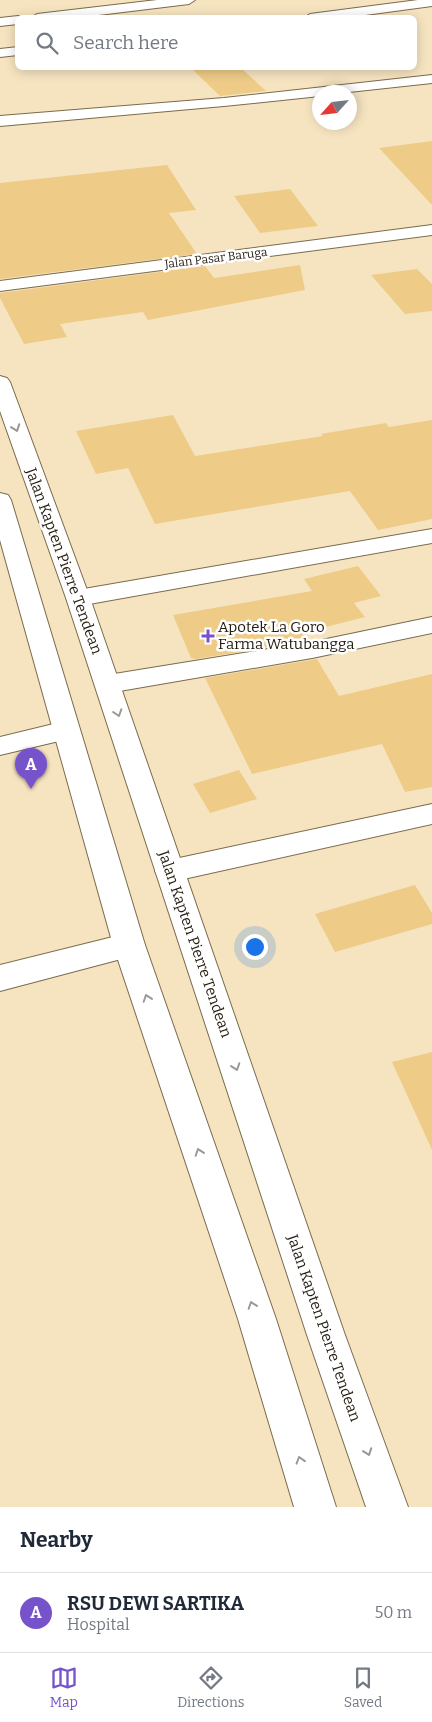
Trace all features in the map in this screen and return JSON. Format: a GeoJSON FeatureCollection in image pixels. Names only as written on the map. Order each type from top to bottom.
{"type":"FeatureCollection","features":[{"type":"Feature","properties":{"kind":"main road"},"geometry":{"type":"LineString","coordinates":[[62,15],[189,0]]}},
{"type":"Feature","properties":{"kind":"main road"},"geometry":{"type":"LineString","coordinates":[[333,15],[432,2]]}},
{"type":"Feature","properties":{"kind":"main road"},"geometry":{"type":"LineString","coordinates":[[0,22],[15,20]]}},
{"type":"Feature","properties":{"kind":"main road"},"geometry":{"type":"LineString","coordinates":[[0,53],[15,51]]}},
{"type":"Feature","properties":{"kind":"main road"},"geometry":{"type":"LineString","coordinates":[[0,120],[224,102],[432,79]]}},
{"type":"Feature","properties":{"kind":"main road","name":"Jalan Pasar Baruga"},"geometry":{"type":"LineString","coordinates":[[0,286],[432,230]]}},
{"type":"Feature","properties":{"kind":"main road","name":"Jalan Kapten Pierre Tendean"},"geometry":{"type":"LineString","coordinates":[[0,382],[108,684],[323,1326],[387,1507]]}},
{"type":"Feature","properties":{"kind":"main road"},"geometry":{"type":"LineString","coordinates":[[0,500],[129,945],[256,1319],[314,1507]]}},
{"type":"Feature","properties":{"kind":"main road"},"geometry":{"type":"LineString","coordinates":[[78,598],[432,536]]}},
{"type":"Feature","properties":{"kind":"main road"},"geometry":{"type":"LineString","coordinates":[[108,684],[312,650],[432,625]]}},
{"type":"Feature","properties":{"kind":"main road"},"geometry":{"type":"LineString","coordinates":[[0,746],[66,730]]}},
{"type":"Feature","properties":{"kind":"main road"},"geometry":{"type":"LineString","coordinates":[[170,871],[432,814]]}},
{"type":"Feature","properties":{"kind":"main road"},"geometry":{"type":"LineString","coordinates":[[0,978],[129,945]]}},
{"type":"Feature","properties":{"kind":"building"},"geometry":{"type":"Polygon","coordinates":[[[193,70],[243,70],[266,91],[220,96],[193,70]]]}},
{"type":"Feature","properties":{"kind":"building"},"geometry":{"type":"Polygon","coordinates":[[[432,141],[432,205],[379,148],[432,141]]]}},
{"type":"Feature","properties":{"kind":"building"},"geometry":{"type":"Polygon","coordinates":[[[167,165],[196,210],[169,213],[197,254],[0,279],[0,183],[167,165]]]}},
{"type":"Feature","properties":{"kind":"building"},"geometry":{"type":"Polygon","coordinates":[[[290,189],[318,226],[260,233],[234,196],[290,189]]]}},
{"type":"Feature","properties":{"kind":"building"},"geometry":{"type":"Polygon","coordinates":[[[300,265],[305,290],[148,320],[143,312],[60,324],[67,337],[24,344],[0,298],[0,293],[205,266],[214,278],[300,265]]]}},
{"type":"Feature","properties":{"kind":"building"},"geometry":{"type":"Polygon","coordinates":[[[417,269],[432,284],[432,311],[405,314],[371,275],[417,269]]]}},
{"type":"Feature","properties":{"kind":"building"},"geometry":{"type":"Polygon","coordinates":[[[173,415],[195,456],[323,436],[321,434],[386,423],[389,427],[432,420],[432,519],[378,530],[350,491],[155,524],[128,468],[96,474],[76,431],[173,415]]]}},
{"type":"Feature","properties":{"kind":"building"},"geometry":{"type":"Polygon","coordinates":[[[358,566],[381,596],[354,603],[365,617],[302,633],[307,641],[195,659],[191,658],[173,615],[312,591],[304,579],[358,566]]]}},
{"type":"Feature","properties":{"kind":"building"},"geometry":{"type":"Polygon","coordinates":[[[317,659],[339,696],[432,674],[432,787],[405,792],[382,744],[252,774],[205,678],[317,659]]]}},
{"type":"Feature","properties":{"kind":"building"},"geometry":{"type":"Polygon","coordinates":[[[239,770],[257,799],[210,813],[193,784],[239,770]]]}},
{"type":"Feature","properties":{"kind":"building"},"geometry":{"type":"Polygon","coordinates":[[[415,885],[432,913],[432,924],[335,952],[315,914],[415,885]]]}},
{"type":"Feature","properties":{"kind":"building"},"geometry":{"type":"Polygon","coordinates":[[[432,1052],[432,1150],[392,1062],[432,1052]]]}},
{"type":"Feature","properties":{"kind":"place","name":"Apotek La Goro Farma Watubangga"},"geometry":{"type":"Point","coordinates":[208,636]}},
{"type":"Feature","properties":{"kind":"place","name":"RSU DEWI SARTIKA"},"geometry":{"type":"Point","coordinates":[31,789]}}]}
